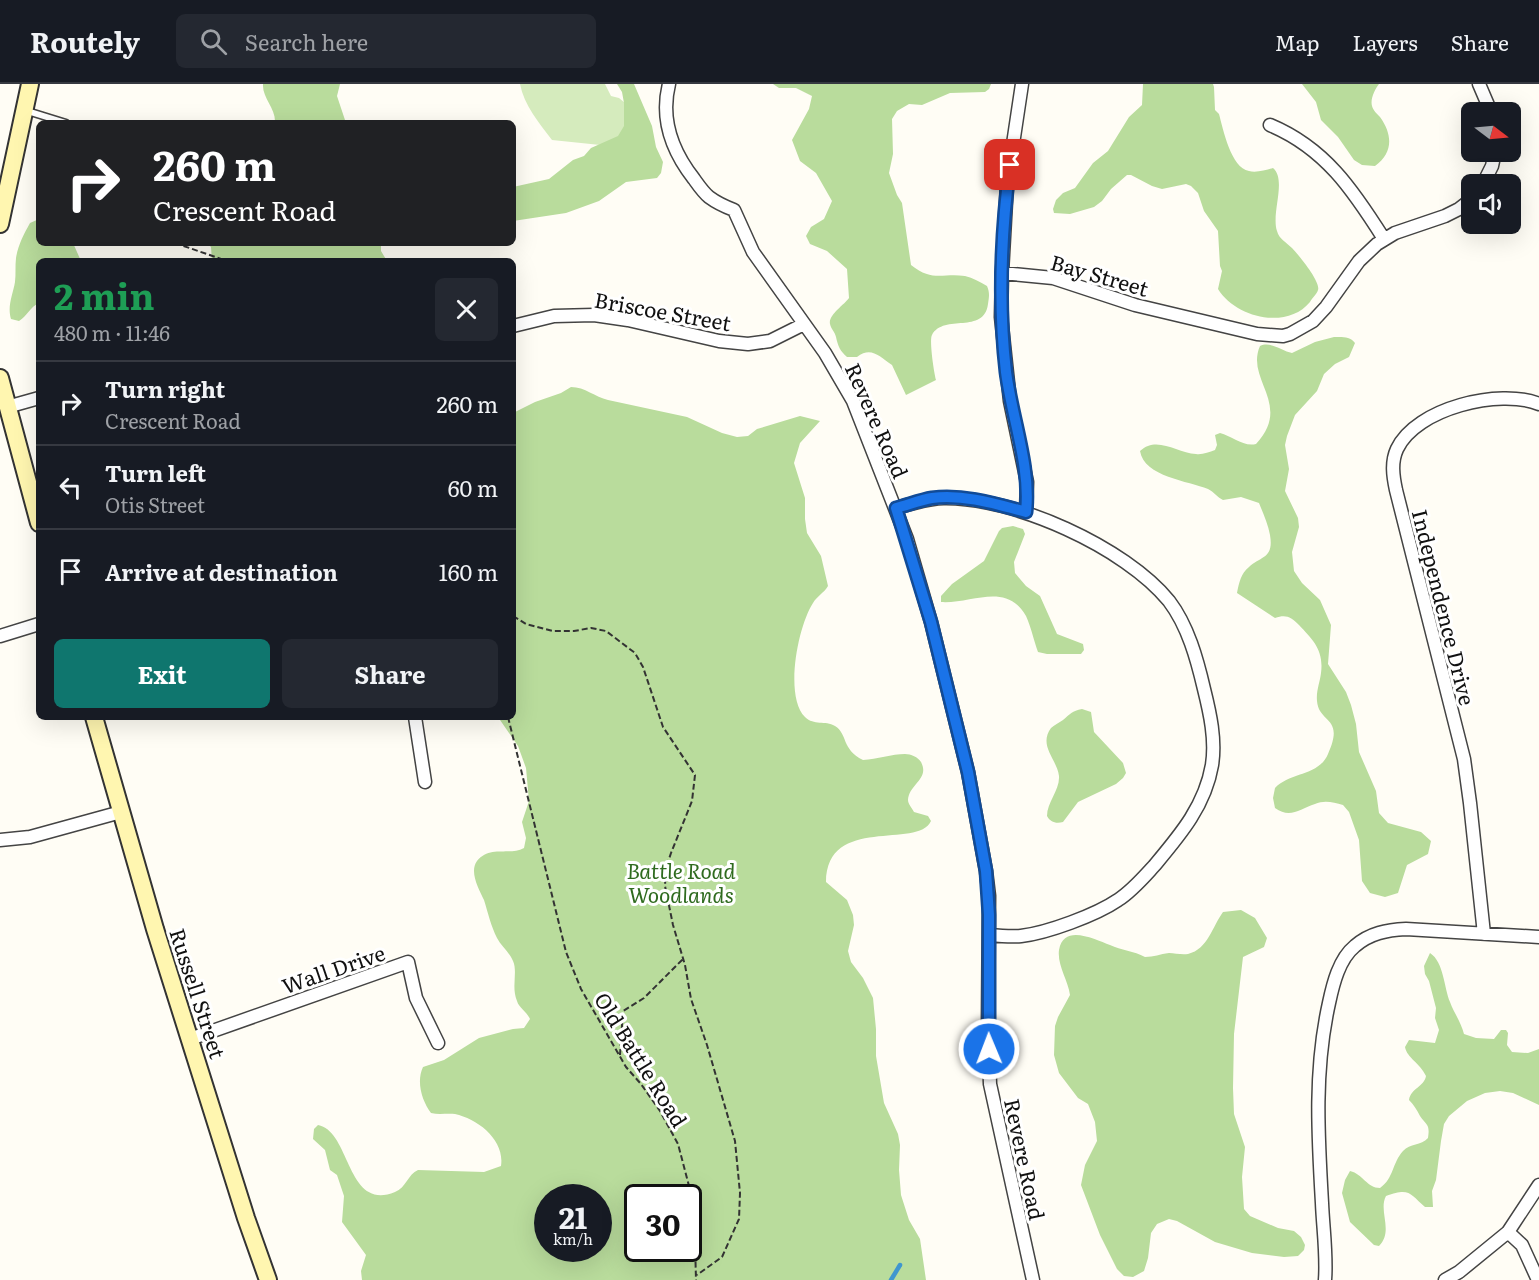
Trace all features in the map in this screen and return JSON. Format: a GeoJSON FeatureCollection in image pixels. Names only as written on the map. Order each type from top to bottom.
{"type":"FeatureCollection","features":[{"type":"Feature","properties":{"kind":"street"},"geometry":{"type":"LineString","coordinates":[[0,224],[30,84]]}},
{"type":"Feature","properties":{"kind":"street","name":"Revere Road"},"geometry":{"type":"LineString","coordinates":[[669,84],[666,120],[680,160],[710,198],[734,210],[753,252],[834,368],[853,400],[896,508],[931,622],[968,772],[986,871],[990,1084],[1033,1280]]}},
{"type":"Feature","properties":{"kind":"street"},"geometry":{"type":"LineString","coordinates":[[1022,84],[1007,184],[1002,273],[1003,343],[1010,401],[1027,482],[1026,512]]}},
{"type":"Feature","properties":{"kind":"street"},"geometry":{"type":"LineString","coordinates":[[1479,84],[1487,102]]}},
{"type":"Feature","properties":{"kind":"street"},"geometry":{"type":"LineString","coordinates":[[1270,125],[1304,142],[1333,169],[1369,215],[1384,239],[1445,216],[1461,207]]}},
{"type":"Feature","properties":{"kind":"street","name":"Bay Street"},"geometry":{"type":"LineString","coordinates":[[1002,273],[1053,278],[1135,305],[1257,334],[1276,336],[1290,334],[1313,321],[1359,261],[1384,239]]}},
{"type":"Feature","properties":{"kind":"street","name":"Briscoe Street"},"geometry":{"type":"LineString","coordinates":[[516,325],[554,316],[594,315],[628,320],[719,341],[748,344],[770,341],[804,324]]}},
{"type":"Feature","properties":{"kind":"street"},"geometry":{"type":"LineString","coordinates":[[0,378],[36,509]]}},
{"type":"Feature","properties":{"kind":"street","name":"Independence Drive"},"geometry":{"type":"LineString","coordinates":[[1484,934],[1464,759],[1396,490],[1393,466],[1395,453],[1404,437],[1429,417],[1446,410],[1497,398],[1522,399],[1539,404]]}},
{"type":"Feature","properties":{"kind":"street"},"geometry":{"type":"LineString","coordinates":[[7,407],[36,399]]}},
{"type":"Feature","properties":{"kind":"street"},"geometry":{"type":"LineString","coordinates":[[896,508],[929,499],[970,499],[1026,512],[1066,529],[1114,554],[1168,600],[1178,614],[1202,678],[1212,726],[1213,753],[1208,780],[1194,816],[1143,879],[1120,899],[1088,916],[1030,934],[989,935]]}},
{"type":"Feature","properties":{"kind":"street"},"geometry":{"type":"LineString","coordinates":[[0,636],[36,625]]}},
{"type":"Feature","properties":{"kind":"street","name":"Russell Street"},"geometry":{"type":"LineString","coordinates":[[95,720],[155,929],[242,1207],[268,1280]]}},
{"type":"Feature","properties":{"kind":"street"},"geometry":{"type":"LineString","coordinates":[[415,720],[425,782]]}},
{"type":"Feature","properties":{"kind":"street"},"geometry":{"type":"LineString","coordinates":[[0,840],[30,837],[121,812]]}},
{"type":"Feature","properties":{"kind":"street"},"geometry":{"type":"LineString","coordinates":[[1325,1280],[1317,1122],[1318,1077],[1329,1000],[1347,953],[1361,941],[1390,930],[1539,937]]}},
{"type":"Feature","properties":{"kind":"street","name":"Wall Drive"},"geometry":{"type":"LineString","coordinates":[[190,1039],[408,963],[416,998],[438,1043]]}},
{"type":"Feature","properties":{"kind":"street"},"geometry":{"type":"LineString","coordinates":[[1445,1280],[1459,1272],[1508,1232],[1539,1185]]}},
{"type":"Feature","properties":{"kind":"street"},"geometry":{"type":"LineString","coordinates":[[1508,1232],[1522,1245],[1538,1280]]}},
{"type":"Feature","properties":{"kind":"lane"},"geometry":{"type":"LineString","coordinates":[[24,110],[56,120]]}},
{"type":"Feature","properties":{"kind":"path"},"geometry":{"type":"LineString","coordinates":[[184,246],[218,258]]}},
{"type":"Feature","properties":{"kind":"path"},"geometry":{"type":"LineString","coordinates":[[516,618],[526,624],[553,631],[591,628],[606,631],[635,653],[643,667],[663,727],[695,775],[692,801],[666,868],[665,886],[691,999],[735,1141],[740,1193],[739,1219],[722,1257],[697,1275]]}},
{"type":"Feature","properties":{"kind":"path","name":"Old Battle Road"},"geometry":{"type":"LineString","coordinates":[[509,720],[566,952],[581,989],[626,1067],[660,1111],[678,1144],[694,1205],[696,1280]]}},
{"type":"Feature","properties":{"kind":"path"},"geometry":{"type":"LineString","coordinates":[[620,1056],[623,1011],[644,998],[683,959]]}},
{"type":"Feature","properties":{"kind":"green space"},"geometry":{"type":"Polygon","coordinates":[[[263,84],[340,84],[337,96],[345,120],[275,120],[263,84]]]}},
{"type":"Feature","properties":{"kind":"green space"},"geometry":{"type":"Polygon","coordinates":[[[520,84],[605,84],[611,96],[625,103],[627,128],[610,146],[552,140],[528,106],[520,84]]]}},
{"type":"Feature","properties":{"kind":"green space"},"geometry":{"type":"Polygon","coordinates":[[[617,84],[634,84],[652,126],[656,147],[663,162],[661,173],[657,178],[626,182],[599,201],[566,213],[516,221],[516,186],[549,179],[573,160],[584,156],[591,148],[618,136],[624,126],[622,92],[617,84]]]}},
{"type":"Feature","properties":{"kind":"green space"},"geometry":{"type":"Polygon","coordinates":[[[773,84],[991,84],[985,92],[950,93],[922,105],[909,104],[897,111],[892,119],[893,154],[889,173],[902,203],[911,265],[931,275],[957,275],[971,278],[987,286],[989,293],[985,313],[979,319],[945,325],[932,335],[931,350],[936,380],[906,395],[892,365],[883,358],[871,352],[857,357],[847,357],[839,346],[830,321],[849,298],[847,269],[827,251],[810,244],[806,236],[811,227],[824,219],[832,201],[816,173],[800,161],[792,140],[809,109],[812,96],[796,88],[779,88],[773,84]]]}},
{"type":"Feature","properties":{"kind":"green space"},"geometry":{"type":"Polygon","coordinates":[[[1143,84],[1213,84],[1215,110],[1219,114],[1229,147],[1237,163],[1249,171],[1273,168],[1277,173],[1279,180],[1276,215],[1278,234],[1304,262],[1318,286],[1316,294],[1300,311],[1276,318],[1262,317],[1237,307],[1226,299],[1218,289],[1222,271],[1218,231],[1204,211],[1198,193],[1186,184],[1162,189],[1127,175],[1094,207],[1070,214],[1054,213],[1056,200],[1063,193],[1075,188],[1093,163],[1108,151],[1129,117],[1142,105],[1143,84]]]}},
{"type":"Feature","properties":{"kind":"green space"},"geometry":{"type":"Polygon","coordinates":[[[1302,84],[1379,84],[1372,97],[1372,106],[1384,124],[1389,137],[1388,150],[1381,161],[1375,166],[1362,165],[1354,160],[1338,137],[1321,120],[1316,102],[1302,84]]]}},
{"type":"Feature","properties":{"kind":"green space"},"geometry":{"type":"Polygon","coordinates":[[[36,220],[36,246],[74,246],[80,258],[36,258],[36,305],[19,321],[11,319],[11,300],[17,253],[30,223],[36,220]]]}},
{"type":"Feature","properties":{"kind":"green space"},"geometry":{"type":"Polygon","coordinates":[[[381,246],[385,258],[212,258],[211,247],[381,246]]]}},
{"type":"Feature","properties":{"kind":"green space"},"geometry":{"type":"Polygon","coordinates":[[[1334,337],[1348,338],[1355,343],[1349,357],[1335,364],[1324,374],[1317,391],[1295,415],[1285,445],[1289,469],[1285,491],[1298,518],[1299,527],[1292,552],[1294,571],[1302,583],[1320,600],[1331,625],[1328,664],[1346,692],[1351,705],[1359,752],[1376,791],[1379,813],[1388,823],[1421,832],[1431,841],[1428,854],[1407,865],[1398,893],[1385,897],[1370,893],[1362,881],[1359,840],[1349,812],[1343,805],[1322,802],[1290,813],[1275,808],[1273,798],[1275,788],[1324,761],[1334,733],[1333,727],[1322,714],[1317,701],[1321,658],[1313,641],[1291,618],[1282,616],[1275,618],[1237,593],[1246,569],[1266,556],[1270,549],[1269,531],[1259,503],[1241,497],[1223,500],[1208,489],[1168,477],[1150,467],[1143,460],[1140,451],[1147,446],[1160,445],[1189,453],[1203,454],[1215,450],[1217,445],[1215,435],[1220,433],[1242,443],[1256,444],[1266,430],[1270,417],[1270,404],[1258,370],[1257,358],[1260,346],[1272,345],[1292,353],[1315,342],[1334,337]]]}},
{"type":"Feature","properties":{"kind":"green space","name":"Battle Road Woodlands"},"geometry":{"type":"Polygon","coordinates":[[[571,387],[608,400],[687,417],[722,433],[737,437],[748,436],[757,429],[800,416],[820,421],[800,443],[794,463],[805,498],[807,533],[821,556],[828,586],[815,601],[802,628],[794,678],[795,694],[799,707],[808,720],[835,726],[842,733],[851,751],[863,760],[905,754],[918,759],[921,762],[923,773],[909,794],[908,802],[914,812],[928,816],[931,821],[923,829],[856,840],[841,848],[830,861],[826,882],[847,900],[853,915],[854,925],[848,951],[851,962],[863,978],[873,998],[876,1056],[884,1103],[898,1134],[900,1145],[901,1195],[909,1220],[920,1239],[926,1280],[362,1280],[361,1271],[366,1255],[342,1222],[344,1196],[337,1175],[330,1170],[325,1150],[313,1139],[314,1129],[318,1125],[329,1130],[358,1181],[367,1191],[379,1195],[399,1190],[418,1170],[484,1172],[501,1166],[499,1148],[494,1139],[481,1126],[455,1114],[431,1113],[425,1103],[420,1085],[421,1073],[423,1067],[444,1060],[479,1038],[524,1028],[530,1019],[519,1006],[515,996],[513,961],[495,933],[474,870],[477,861],[482,856],[488,853],[524,848],[526,838],[522,822],[529,801],[526,768],[518,746],[500,720],[516,720],[516,412],[571,387]]]}},
{"type":"Feature","properties":{"kind":"green space"},"geometry":{"type":"Polygon","coordinates":[[[1013,526],[1023,529],[1025,534],[1014,562],[1015,573],[1026,586],[1040,596],[1057,634],[1083,644],[1084,650],[1081,654],[1038,652],[1026,616],[1018,605],[1009,599],[988,597],[941,602],[941,596],[952,584],[984,561],[999,531],[1002,528],[1013,526]]]}},
{"type":"Feature","properties":{"kind":"green space"},"geometry":{"type":"Polygon","coordinates":[[[1082,709],[1091,712],[1094,732],[1123,763],[1126,773],[1116,784],[1078,802],[1063,822],[1056,823],[1047,816],[1058,786],[1059,776],[1046,741],[1051,728],[1071,713],[1082,709]]]}},
{"type":"Feature","properties":{"kind":"green space"},"geometry":{"type":"Polygon","coordinates":[[[1241,910],[1255,918],[1267,938],[1264,947],[1243,957],[1234,1034],[1234,1114],[1245,1147],[1242,1177],[1244,1209],[1250,1216],[1278,1228],[1294,1231],[1301,1237],[1305,1245],[1304,1250],[1298,1256],[1284,1257],[1252,1253],[1215,1242],[1169,1219],[1157,1224],[1151,1233],[1144,1271],[1133,1277],[1124,1276],[1117,1269],[1100,1235],[1081,1185],[1085,1165],[1097,1141],[1095,1122],[1088,1104],[1078,1098],[1059,1073],[1054,1055],[1055,1026],[1070,995],[1059,950],[1062,942],[1073,935],[1089,937],[1145,957],[1169,953],[1188,954],[1205,942],[1223,912],[1241,910]]]}},
{"type":"Feature","properties":{"kind":"green space"},"geometry":{"type":"Polygon","coordinates":[[[1430,953],[1435,957],[1441,969],[1450,1002],[1464,1034],[1476,1038],[1494,1039],[1501,1030],[1506,1030],[1507,1045],[1512,1052],[1528,1053],[1539,1049],[1539,1105],[1513,1093],[1500,1091],[1485,1093],[1467,1101],[1449,1116],[1444,1124],[1436,1180],[1432,1191],[1433,1207],[1425,1207],[1405,1192],[1386,1196],[1384,1208],[1386,1228],[1379,1246],[1374,1245],[1350,1222],[1342,1193],[1350,1171],[1372,1186],[1380,1188],[1388,1180],[1403,1151],[1428,1138],[1427,1126],[1409,1100],[1426,1076],[1405,1047],[1409,1040],[1435,1043],[1439,1030],[1435,1018],[1436,1008],[1424,966],[1430,953]]]}},
{"type":"Feature","properties":{"kind":"waterway"},"geometry":{"type":"LineString","coordinates":[[891,1280],[900,1265]]}},
{"type":"Feature","properties":{"kind":"route"},"geometry":{"type":"LineString","coordinates":[[989,1049],[989,896],[986,871],[968,772],[931,622],[896,508],[929,499],[947,498],[970,499],[1026,512],[1027,482],[1010,401],[1001,317],[1007,184],[1010,165]]}}]}
